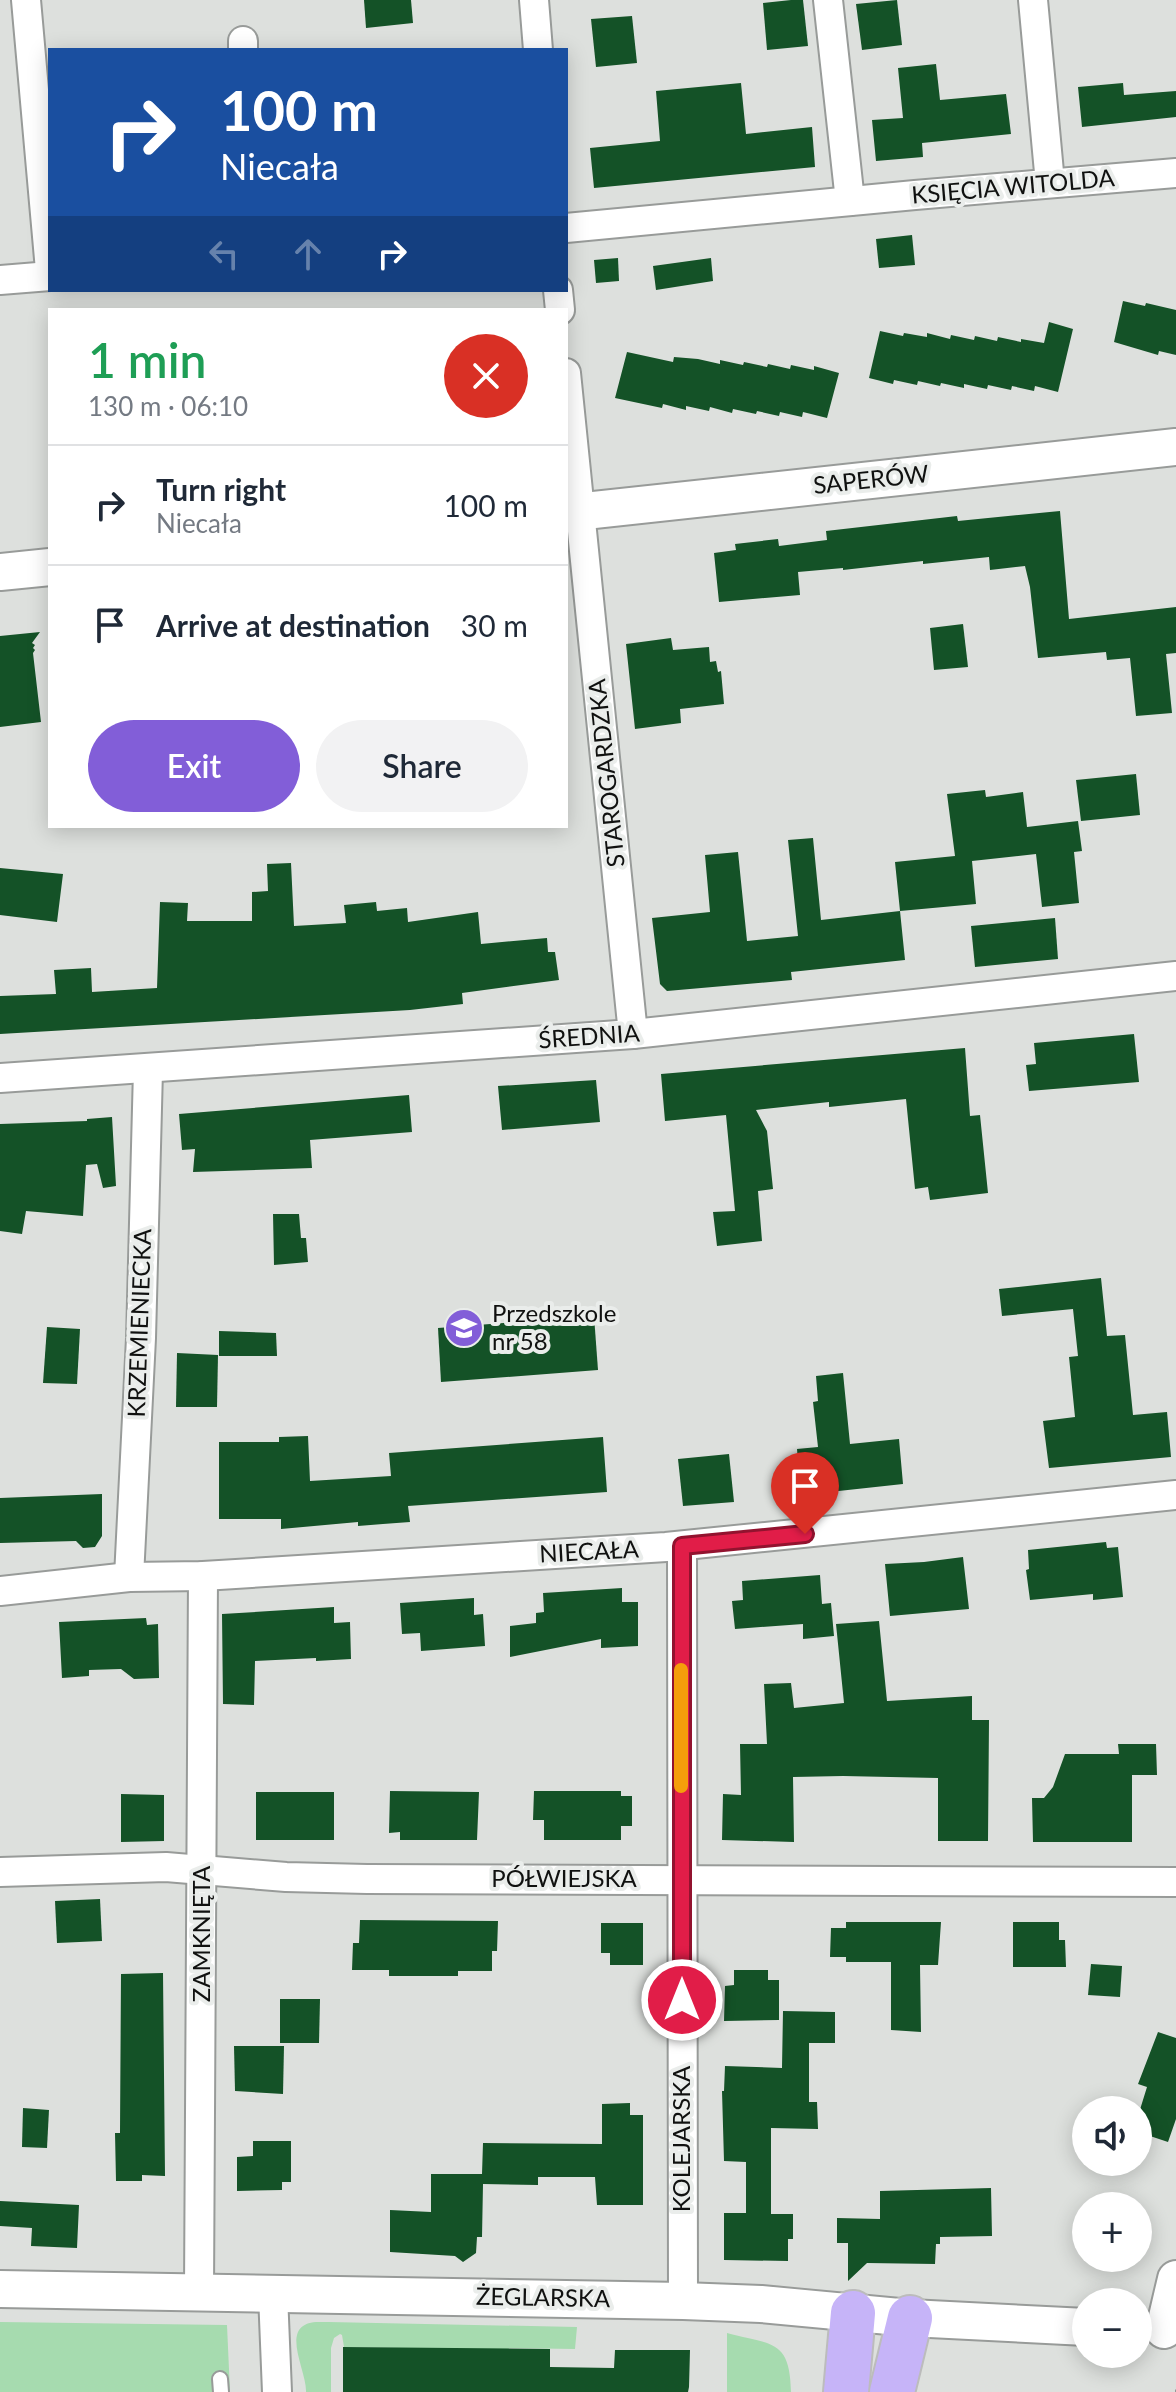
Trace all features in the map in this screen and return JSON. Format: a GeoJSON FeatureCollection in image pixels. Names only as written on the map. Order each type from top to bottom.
{"type":"FeatureCollection","features":[{"type":"Feature","properties":{"kind":"main road"},"geometry":{"type":"LineString","coordinates":[[846,2392],[853,2313]]}},
{"type":"Feature","properties":{"kind":"main road"},"geometry":{"type":"LineString","coordinates":[[892,2392],[910,2318]]}},
{"type":"Feature","properties":{"kind":"street"},"geometry":{"type":"LineString","coordinates":[[26,0],[48,250]]}},
{"type":"Feature","properties":{"kind":"street"},"geometry":{"type":"LineString","coordinates":[[534,0],[538,48]]}},
{"type":"Feature","properties":{"kind":"street"},"geometry":{"type":"LineString","coordinates":[[828,0],[850,201]]}},
{"type":"Feature","properties":{"kind":"street"},"geometry":{"type":"LineString","coordinates":[[1033,0],[1050,183]]}},
{"type":"Feature","properties":{"kind":"street","name":"KSIĘCIA WITOLDA"},"geometry":{"type":"LineString","coordinates":[[568,228],[1176,173]]}},
{"type":"Feature","properties":{"kind":"street"},"geometry":{"type":"LineString","coordinates":[[0,280],[48,273]]}},
{"type":"Feature","properties":{"kind":"street","name":"STAROGARDZKA"},"geometry":{"type":"LineString","coordinates":[[568,413],[573,512],[633,1034]]}},
{"type":"Feature","properties":{"kind":"street","name":"SAPERÓW"},"geometry":{"type":"LineString","coordinates":[[573,512],[1176,447]]}},
{"type":"Feature","properties":{"kind":"street"},"geometry":{"type":"LineString","coordinates":[[0,572],[48,567]]}},
{"type":"Feature","properties":{"kind":"street","name":"ŚREDNIA"},"geometry":{"type":"LineString","coordinates":[[0,1078],[633,1034],[1176,976]]}},
{"type":"Feature","properties":{"kind":"street","name":"KRZEMIENIECKA"},"geometry":{"type":"LineString","coordinates":[[129,1577],[141,1338],[148,1070]]}},
{"type":"Feature","properties":{"kind":"street","name":"NIECAŁA"},"geometry":{"type":"LineString","coordinates":[[0,1591],[129,1577],[203,1576],[682,1546],[1176,1495]]}},
{"type":"Feature","properties":{"kind":"street","name":"KOLEJARSKA"},"geometry":{"type":"LineString","coordinates":[[682,1546],[683,2301]]}},
{"type":"Feature","properties":{"kind":"street","name":"ZAMKNIĘTA"},"geometry":{"type":"LineString","coordinates":[[199,2292],[203,1576]]}},
{"type":"Feature","properties":{"kind":"street","name":"PÓŁWIEJSKA"},"geometry":{"type":"LineString","coordinates":[[0,1872],[166,1867],[286,1877],[367,1879],[1176,1882]]}},
{"type":"Feature","properties":{"kind":"street"},"geometry":{"type":"LineString","coordinates":[[1159,2330],[1176,2279]]}},
{"type":"Feature","properties":{"kind":"street","name":"ŻEGLARSKA"},"geometry":{"type":"LineString","coordinates":[[0,2289],[683,2301],[1072,2326]]}},
{"type":"Feature","properties":{"kind":"street"},"geometry":{"type":"LineString","coordinates":[[273,2294],[277,2392]]}},
{"type":"Feature","properties":{"kind":"green space"},"geometry":{"type":"Polygon","coordinates":[[[0,2322],[227,2325],[230,2392],[0,2392],[0,2322]]]}},
{"type":"Feature","properties":{"kind":"green space"},"geometry":{"type":"Polygon","coordinates":[[[316,2322],[577,2327],[575,2349],[344,2347],[340,2334],[334,2338],[331,2348],[331,2392],[306,2392],[296,2340],[305,2325],[316,2322]]]}},
{"type":"Feature","properties":{"kind":"green space"},"geometry":{"type":"Polygon","coordinates":[[[727,2333],[776,2347],[787,2362],[791,2392],[727,2392],[727,2333]]]}},
{"type":"Feature","properties":{"kind":"building"},"geometry":{"type":"Polygon","coordinates":[[[364,0],[411,0],[413,23],[366,28],[364,0]]]}},
{"type":"Feature","properties":{"kind":"building"},"geometry":{"type":"Polygon","coordinates":[[[803,0],[808,46],[767,50],[763,3],[803,0]]]}},
{"type":"Feature","properties":{"kind":"building"},"geometry":{"type":"Polygon","coordinates":[[[897,0],[902,45],[862,50],[856,4],[897,0]]]}},
{"type":"Feature","properties":{"kind":"building"},"geometry":{"type":"Polygon","coordinates":[[[632,16],[637,63],[596,67],[591,19],[632,16]]]}},
{"type":"Feature","properties":{"kind":"building"},"geometry":{"type":"Polygon","coordinates":[[[936,64],[940,100],[1006,94],[1011,134],[922,143],[923,157],[876,161],[872,120],[903,118],[898,68],[936,64]]]}},
{"type":"Feature","properties":{"kind":"building"},"geometry":{"type":"Polygon","coordinates":[[[741,83],[746,134],[812,127],[815,167],[594,188],[590,148],[660,141],[656,91],[741,83]]]}},
{"type":"Feature","properties":{"kind":"building"},"geometry":{"type":"Polygon","coordinates":[[[1123,83],[1124,95],[1176,91],[1176,117],[1082,127],[1078,87],[1123,83]]]}},
{"type":"Feature","properties":{"kind":"building"},"geometry":{"type":"Polygon","coordinates":[[[912,235],[915,265],[879,268],[876,239],[912,235]]]}},
{"type":"Feature","properties":{"kind":"building"},"geometry":{"type":"Polygon","coordinates":[[[618,258],[619,281],[596,283],[594,260],[618,258]]]}},
{"type":"Feature","properties":{"kind":"building"},"geometry":{"type":"Polygon","coordinates":[[[711,258],[713,281],[656,290],[653,266],[711,258]]]}},
{"type":"Feature","properties":{"kind":"building"},"geometry":{"type":"Polygon","coordinates":[[[1123,301],[1176,310],[1176,355],[1159,351],[1158,355],[1114,342],[1123,301]]]}},
{"type":"Feature","properties":{"kind":"building"},"geometry":{"type":"Polygon","coordinates":[[[1049,322],[1073,329],[1058,392],[1035,386],[1034,391],[1012,386],[1011,390],[988,385],[987,389],[964,384],[964,388],[918,381],[917,385],[894,380],[893,384],[869,378],[880,331],[903,336],[904,333],[927,337],[927,333],[950,339],[951,335],[974,340],[975,336],[997,341],[998,337],[1044,343],[1049,322]]]}},
{"type":"Feature","properties":{"kind":"building"},"geometry":{"type":"Polygon","coordinates":[[[627,352],[673,362],[674,357],[720,364],[720,360],[767,367],[768,364],[790,369],[791,365],[814,370],[814,366],[839,373],[827,418],[803,412],[802,417],[780,412],[779,416],[733,409],[732,413],[710,407],[709,411],[686,406],[686,410],[663,404],[662,408],[615,398],[627,352]]]}},
{"type":"Feature","properties":{"kind":"building"},"geometry":{"type":"Polygon","coordinates":[[[1060,511],[1069,619],[1176,607],[1176,653],[1166,654],[1172,713],[1136,716],[1130,658],[1107,660],[1106,652],[1038,658],[1025,566],[990,570],[989,557],[798,572],[800,595],[719,602],[714,553],[736,550],[735,544],[778,539],[779,546],[827,540],[826,531],[957,516],[958,521],[1060,511]]]}},
{"type":"Feature","properties":{"kind":"building"},"geometry":{"type":"Polygon","coordinates":[[[963,624],[968,667],[934,670],[930,628],[963,624]]]}},
{"type":"Feature","properties":{"kind":"building"},"geometry":{"type":"Polygon","coordinates":[[[40,632],[32,643],[35,645],[33,653],[41,722],[0,727],[0,636],[40,632]]]}},
{"type":"Feature","properties":{"kind":"building"},"geometry":{"type":"Polygon","coordinates":[[[671,638],[673,650],[709,647],[710,662],[716,661],[718,672],[721,671],[724,704],[680,709],[681,723],[635,729],[626,644],[671,638]]]}},
{"type":"Feature","properties":{"kind":"building"},"geometry":{"type":"Polygon","coordinates":[[[1136,774],[1140,815],[1081,821],[1076,780],[1136,774]]]}},
{"type":"Feature","properties":{"kind":"building"},"geometry":{"type":"Polygon","coordinates":[[[985,790],[986,797],[1023,792],[1027,827],[1078,821],[1082,851],[1074,852],[1079,903],[1042,907],[1036,854],[972,861],[976,904],[900,911],[895,862],[955,856],[947,794],[985,790]]]}},
{"type":"Feature","properties":{"kind":"building"},"geometry":{"type":"Polygon","coordinates":[[[813,838],[821,920],[900,911],[905,960],[791,972],[792,980],[667,991],[660,984],[652,918],[710,912],[705,855],[738,852],[747,941],[798,936],[788,840],[813,838]]]}},
{"type":"Feature","properties":{"kind":"building"},"geometry":{"type":"Polygon","coordinates":[[[291,863],[294,926],[346,923],[344,905],[376,902],[377,911],[407,908],[408,922],[478,912],[481,944],[547,938],[548,952],[555,952],[559,980],[462,993],[463,1004],[410,1010],[0,1034],[0,996],[56,994],[54,970],[91,968],[92,992],[157,988],[160,902],[188,903],[187,921],[252,921],[252,892],[268,891],[267,864],[291,863]]]}},
{"type":"Feature","properties":{"kind":"building"},"geometry":{"type":"Polygon","coordinates":[[[0,868],[63,874],[57,922],[0,915],[0,868]]]}},
{"type":"Feature","properties":{"kind":"building"},"geometry":{"type":"Polygon","coordinates":[[[1055,918],[1058,959],[975,967],[971,926],[1055,918]]]}},
{"type":"Feature","properties":{"kind":"building"},"geometry":{"type":"Polygon","coordinates":[[[1134,1034],[1139,1082],[1029,1091],[1026,1065],[1036,1064],[1034,1043],[1134,1034]]]}},
{"type":"Feature","properties":{"kind":"building"},"geometry":{"type":"Polygon","coordinates":[[[965,1048],[970,1116],[980,1115],[988,1193],[930,1200],[928,1187],[915,1189],[906,1099],[829,1107],[829,1102],[756,1110],[767,1131],[773,1189],[758,1191],[762,1241],[717,1246],[713,1212],[735,1211],[726,1115],[665,1121],[661,1074],[965,1048]]]}},
{"type":"Feature","properties":{"kind":"building"},"geometry":{"type":"Polygon","coordinates":[[[596,1080],[600,1122],[502,1130],[498,1086],[596,1080]]]}},
{"type":"Feature","properties":{"kind":"building"},"geometry":{"type":"Polygon","coordinates":[[[409,1095],[412,1132],[310,1140],[312,1168],[193,1172],[195,1149],[182,1150],[179,1114],[409,1095]]]}},
{"type":"Feature","properties":{"kind":"building"},"geometry":{"type":"Polygon","coordinates":[[[112,1117],[116,1186],[103,1188],[97,1164],[86,1165],[83,1216],[26,1211],[22,1234],[0,1231],[0,1124],[87,1121],[112,1117]]]}},
{"type":"Feature","properties":{"kind":"building"},"geometry":{"type":"Polygon","coordinates":[[[273,1214],[299,1214],[301,1238],[306,1238],[308,1262],[274,1265],[273,1214]]]}},
{"type":"Feature","properties":{"kind":"building"},"geometry":{"type":"Polygon","coordinates":[[[1101,1278],[1107,1336],[1125,1335],[1133,1415],[1167,1412],[1171,1457],[1049,1468],[1043,1421],[1075,1417],[1069,1357],[1078,1356],[1073,1309],[1002,1316],[999,1289],[1101,1278]]]}},
{"type":"Feature","properties":{"kind":"building"},"geometry":{"type":"Polygon","coordinates":[[[594,1316],[598,1370],[441,1382],[438,1328],[594,1316]]]}},
{"type":"Feature","properties":{"kind":"building"},"geometry":{"type":"Polygon","coordinates":[[[47,1327],[80,1329],[77,1384],[43,1383],[47,1327]]]}},
{"type":"Feature","properties":{"kind":"building"},"geometry":{"type":"Polygon","coordinates":[[[219,1331],[276,1333],[277,1356],[219,1356],[219,1331]]]}},
{"type":"Feature","properties":{"kind":"building"},"geometry":{"type":"Polygon","coordinates":[[[177,1353],[218,1355],[217,1407],[176,1407],[177,1353]]]}},
{"type":"Feature","properties":{"kind":"building"},"geometry":{"type":"Polygon","coordinates":[[[843,1373],[850,1444],[899,1439],[903,1484],[811,1494],[809,1473],[799,1474],[797,1449],[818,1447],[813,1402],[818,1401],[816,1376],[843,1373]]]}},
{"type":"Feature","properties":{"kind":"building"},"geometry":{"type":"Polygon","coordinates":[[[308,1436],[310,1481],[391,1476],[389,1453],[603,1437],[607,1492],[408,1506],[410,1522],[358,1526],[358,1522],[281,1529],[281,1519],[219,1519],[219,1442],[279,1442],[279,1437],[308,1436]]]}},
{"type":"Feature","properties":{"kind":"building"},"geometry":{"type":"Polygon","coordinates":[[[729,1454],[734,1502],[683,1506],[678,1459],[729,1454]]]}},
{"type":"Feature","properties":{"kind":"building"},"geometry":{"type":"Polygon","coordinates":[[[102,1494],[102,1536],[95,1547],[83,1548],[76,1541],[0,1543],[0,1498],[102,1494]]]}},
{"type":"Feature","properties":{"kind":"building"},"geometry":{"type":"Polygon","coordinates":[[[1106,1542],[1107,1548],[1118,1547],[1123,1597],[1093,1600],[1093,1594],[1030,1600],[1026,1570],[1029,1569],[1028,1550],[1106,1542]]]}},
{"type":"Feature","properties":{"kind":"building"},"geometry":{"type":"Polygon","coordinates":[[[963,1557],[969,1609],[890,1616],[885,1564],[963,1557]]]}},
{"type":"Feature","properties":{"kind":"building"},"geometry":{"type":"Polygon","coordinates":[[[820,1575],[822,1604],[831,1603],[834,1636],[803,1639],[803,1624],[735,1629],[732,1601],[743,1600],[742,1581],[820,1575]]]}},
{"type":"Feature","properties":{"kind":"building"},"geometry":{"type":"Polygon","coordinates":[[[622,1588],[622,1602],[638,1602],[638,1646],[601,1648],[601,1639],[510,1657],[510,1626],[536,1623],[536,1613],[544,1612],[543,1593],[622,1588]]]}},
{"type":"Feature","properties":{"kind":"building"},"geometry":{"type":"Polygon","coordinates":[[[474,1598],[474,1615],[483,1614],[485,1646],[421,1651],[420,1633],[402,1634],[400,1603],[474,1598]]]}},
{"type":"Feature","properties":{"kind":"building"},"geometry":{"type":"Polygon","coordinates":[[[334,1607],[334,1623],[350,1622],[351,1659],[255,1661],[254,1705],[223,1704],[222,1614],[334,1607]]]}},
{"type":"Feature","properties":{"kind":"building"},"geometry":{"type":"Polygon","coordinates":[[[146,1618],[147,1625],[158,1624],[159,1678],[134,1679],[121,1669],[89,1670],[89,1676],[62,1678],[59,1622],[146,1618]]]}},
{"type":"Feature","properties":{"kind":"building"},"geometry":{"type":"Polygon","coordinates":[[[879,1621],[887,1701],[972,1696],[972,1720],[989,1720],[988,1841],[938,1841],[938,1778],[843,1776],[793,1777],[794,1842],[722,1840],[723,1794],[741,1795],[740,1744],[767,1744],[764,1684],[791,1683],[794,1708],[844,1703],[836,1624],[879,1621]]]}},
{"type":"Feature","properties":{"kind":"building"},"geometry":{"type":"Polygon","coordinates":[[[1118,1744],[1156,1744],[1157,1775],[1132,1775],[1132,1842],[1033,1842],[1032,1798],[1044,1798],[1053,1787],[1065,1754],[1119,1754],[1118,1744]]]}},
{"type":"Feature","properties":{"kind":"building"},"geometry":{"type":"Polygon","coordinates":[[[390,1791],[479,1792],[477,1840],[400,1840],[400,1832],[389,1833],[390,1791]]]}},
{"type":"Feature","properties":{"kind":"building"},"geometry":{"type":"Polygon","coordinates":[[[534,1791],[621,1791],[621,1796],[632,1796],[632,1826],[621,1826],[621,1840],[544,1840],[544,1820],[533,1820],[534,1791]]]}},
{"type":"Feature","properties":{"kind":"building"},"geometry":{"type":"Polygon","coordinates":[[[256,1792],[334,1792],[334,1840],[256,1840],[256,1792]]]}},
{"type":"Feature","properties":{"kind":"building"},"geometry":{"type":"Polygon","coordinates":[[[121,1794],[164,1795],[164,1841],[121,1842],[121,1794]]]}},
{"type":"Feature","properties":{"kind":"building"},"geometry":{"type":"Polygon","coordinates":[[[100,1899],[102,1941],[57,1943],[55,1901],[100,1899]]]}},
{"type":"Feature","properties":{"kind":"building"},"geometry":{"type":"Polygon","coordinates":[[[360,1920],[498,1921],[497,1951],[492,1951],[492,1971],[458,1971],[458,1976],[389,1976],[389,1970],[352,1970],[353,1943],[359,1943],[360,1920]]]}},
{"type":"Feature","properties":{"kind":"building"},"geometry":{"type":"Polygon","coordinates":[[[846,1922],[941,1922],[938,1965],[920,1965],[921,2032],[891,2030],[891,1962],[846,1962],[846,1957],[830,1957],[831,1928],[846,1928],[846,1922]]]}},
{"type":"Feature","properties":{"kind":"building"},"geometry":{"type":"Polygon","coordinates":[[[1013,1922],[1059,1922],[1059,1940],[1065,1940],[1066,1967],[1013,1967],[1013,1922]]]}},
{"type":"Feature","properties":{"kind":"building"},"geometry":{"type":"Polygon","coordinates":[[[601,1923],[643,1923],[643,1965],[610,1965],[610,1953],[601,1953],[601,1923]]]}},
{"type":"Feature","properties":{"kind":"building"},"geometry":{"type":"Polygon","coordinates":[[[1091,1964],[1122,1966],[1120,1997],[1088,1995],[1091,1964]]]}},
{"type":"Feature","properties":{"kind":"building"},"geometry":{"type":"Polygon","coordinates":[[[734,1970],[768,1970],[768,1980],[779,1980],[779,2020],[724,2021],[725,1986],[734,1985],[734,1970]]]}},
{"type":"Feature","properties":{"kind":"building"},"geometry":{"type":"Polygon","coordinates":[[[163,1973],[165,2176],[142,2175],[142,2181],[116,2181],[115,2133],[120,2133],[121,1974],[163,1973]]]}},
{"type":"Feature","properties":{"kind":"building"},"geometry":{"type":"Polygon","coordinates":[[[280,1999],[320,1999],[319,2043],[280,2043],[280,1999]]]}},
{"type":"Feature","properties":{"kind":"building"},"geometry":{"type":"Polygon","coordinates":[[[783,2011],[835,2012],[835,2043],[809,2043],[809,2102],[817,2102],[818,2129],[771,2128],[771,2214],[793,2214],[793,2239],[788,2239],[788,2261],[724,2260],[724,2213],[746,2213],[746,2162],[724,2161],[722,2091],[725,2066],[782,2068],[783,2011]]]}},
{"type":"Feature","properties":{"kind":"building"},"geometry":{"type":"Polygon","coordinates":[[[1158,2032],[1176,2038],[1176,2119],[1168,2142],[1152,2137],[1152,2096],[1144,2096],[1147,2087],[1138,2084],[1158,2032]]]}},
{"type":"Feature","properties":{"kind":"building"},"geometry":{"type":"Polygon","coordinates":[[[234,2046],[284,2046],[283,2094],[235,2091],[234,2046]]]}},
{"type":"Feature","properties":{"kind":"building"},"geometry":{"type":"Polygon","coordinates":[[[630,2103],[630,2115],[643,2115],[643,2205],[597,2205],[595,2177],[538,2177],[538,2185],[483,2184],[482,2237],[477,2237],[476,2253],[463,2262],[455,2256],[390,2252],[390,2210],[431,2212],[431,2174],[482,2174],[483,2143],[602,2144],[602,2104],[630,2103]]]}},
{"type":"Feature","properties":{"kind":"building"},"geometry":{"type":"Polygon","coordinates":[[[23,2108],[49,2110],[47,2148],[22,2147],[23,2108]]]}},
{"type":"Feature","properties":{"kind":"building"},"geometry":{"type":"Polygon","coordinates":[[[253,2141],[291,2141],[291,2182],[282,2182],[282,2190],[237,2191],[237,2157],[253,2156],[253,2141]]]}},
{"type":"Feature","properties":{"kind":"building"},"geometry":{"type":"Polygon","coordinates":[[[991,2188],[992,2236],[940,2237],[940,2244],[936,2244],[935,2264],[867,2263],[848,2281],[848,2243],[837,2243],[837,2218],[880,2219],[880,2191],[991,2188]]]}},
{"type":"Feature","properties":{"kind":"building"},"geometry":{"type":"Polygon","coordinates":[[[0,2201],[79,2205],[77,2248],[31,2246],[32,2228],[0,2226],[0,2201]]]}},
{"type":"Feature","properties":{"kind":"building"},"geometry":{"type":"Polygon","coordinates":[[[343,2347],[550,2349],[550,2367],[614,2368],[615,2350],[690,2350],[689,2387],[688,2392],[343,2392],[343,2347]]]}},
{"type":"Feature","properties":{"kind":"slow traffic"},"geometry":{"type":"LineString","coordinates":[[681,1670],[681,1786]]}},
{"type":"Feature","properties":{"kind":"place","name":"Przedszkole nr 58"},"geometry":{"type":"Point","coordinates":[464,1328]}},
{"type":"Feature","properties":{"kind":"route"},"geometry":{"type":"LineString","coordinates":[[682,2000],[682,1546],[805,1534]]}}]}
